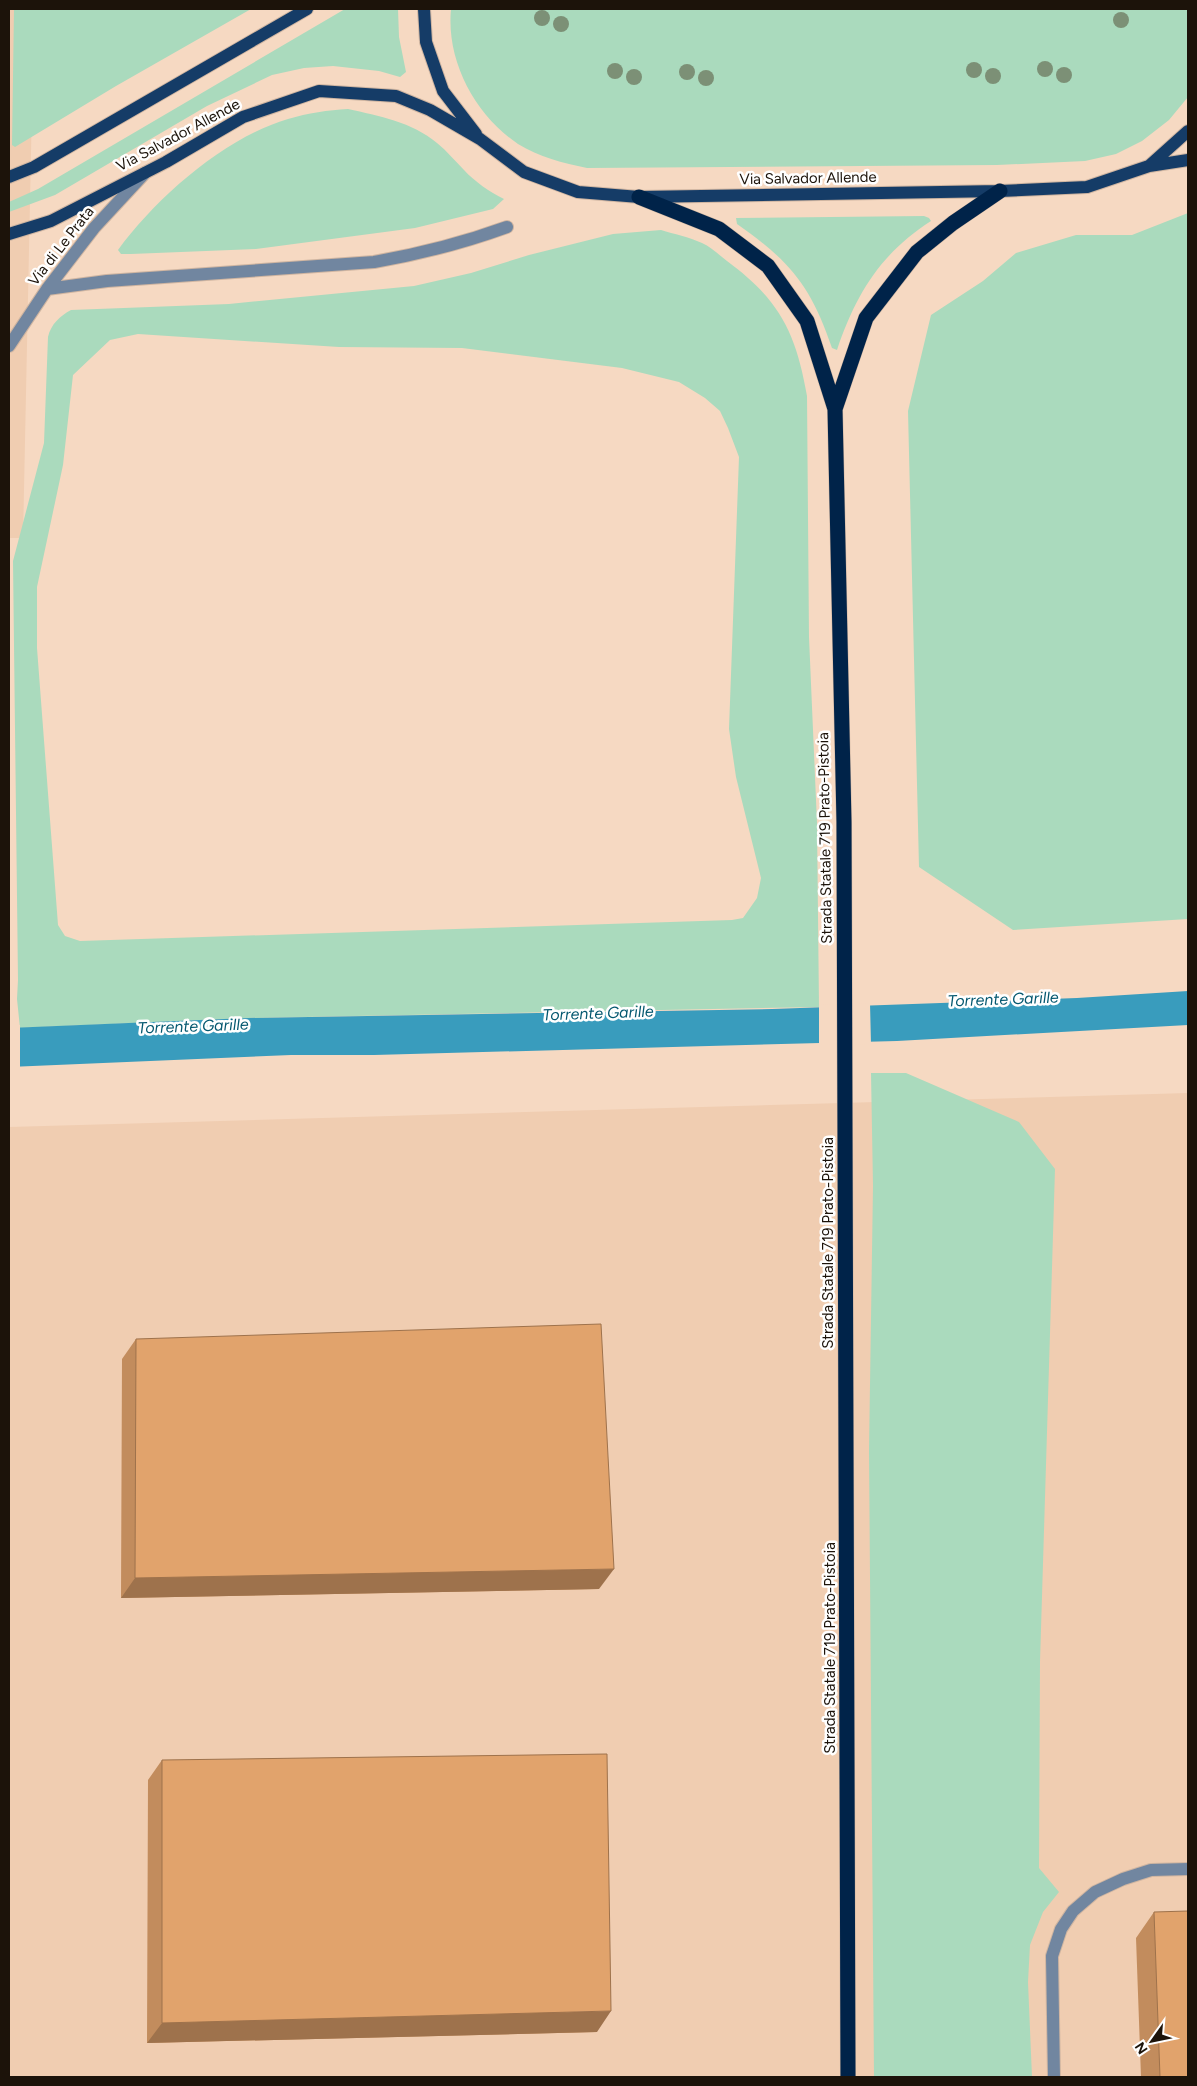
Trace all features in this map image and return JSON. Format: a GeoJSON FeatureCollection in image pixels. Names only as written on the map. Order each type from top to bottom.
{"type":"FeatureCollection","features":[{"type":"Feature","properties":{"kind":"highway"},"geometry":{"type":"LineString","coordinates":[[835,409],[866,318],[894,281],[917,252],[953,223],[1000,191]]}},
{"type":"Feature","properties":{"kind":"highway"},"geometry":{"type":"LineString","coordinates":[[639,197],[719,229],[768,266],[807,321],[835,409]]}},
{"type":"Feature","properties":{"kind":"highway","name":"Strada Statale 719 Prato-Pistoia"},"geometry":{"type":"LineString","coordinates":[[835,409],[844,822],[848,2077]]}},
{"type":"Feature","properties":{"kind":"main road"},"geometry":{"type":"LineString","coordinates":[[9,177],[34,168],[307,9]]}},
{"type":"Feature","properties":{"kind":"main road","name":"Via Salvador Allende"},"geometry":{"type":"LineString","coordinates":[[424,9],[426,42],[443,91],[480,139]]}},
{"type":"Feature","properties":{"kind":"main road","name":"Via Salvador Allende"},"geometry":{"type":"LineString","coordinates":[[9,234],[51,220],[146,172],[243,117],[320,91],[396,96],[430,110],[480,139],[524,172],[533,176],[578,192],[639,197],[1000,191],[1086,187],[1149,166],[1188,160]]}},
{"type":"Feature","properties":{"kind":"main road","name":"Via Salvador Allende"},"geometry":{"type":"LineString","coordinates":[[1149,166],[1188,131]]}},
{"type":"Feature","properties":{"kind":"street","name":"Via di Le Prata"},"geometry":{"type":"LineString","coordinates":[[9,346],[47,289],[94,228],[146,172]]}},
{"type":"Feature","properties":{"kind":"street"},"geometry":{"type":"LineString","coordinates":[[47,289],[107,281],[374,262],[414,255],[467,241],[507,227]]}},
{"type":"Feature","properties":{"kind":"street"},"geometry":{"type":"LineString","coordinates":[[1054,2077],[1052,1956],[1061,1929],[1073,1911],[1095,1892],[1151,1870],[1188,1869]]}},
{"type":"Feature","properties":{"kind":"shaded area"},"geometry":{"type":"Polygon","coordinates":[[[9,9],[34,9],[23,538],[9,538],[9,9]]]}},
{"type":"Feature","properties":{"kind":"shaded area"},"geometry":{"type":"Polygon","coordinates":[[[1188,1093],[1188,2077],[9,2077],[9,1127],[1188,1093]]]}},
{"type":"Feature","properties":{"kind":"green space"},"geometry":{"type":"Polygon","coordinates":[[[14,9],[251,9],[116,86],[15,147],[12,145],[14,9]]]}},
{"type":"Feature","properties":{"kind":"green space"},"geometry":{"type":"Polygon","coordinates":[[[345,9],[398,9],[399,37],[406,72],[400,77],[379,71],[333,66],[304,68],[272,75],[207,106],[55,195],[9,212],[9,202],[38,189],[345,9]]]}},
{"type":"Feature","properties":{"kind":"green space"},"geometry":{"type":"Polygon","coordinates":[[[451,9],[1188,9],[1188,97],[1169,120],[1142,141],[1116,154],[1085,161],[997,165],[587,168],[551,159],[526,149],[503,132],[489,118],[467,85],[459,67],[453,48],[451,9]]]}},
{"type":"Feature","properties":{"kind":"green space"},"geometry":{"type":"Polygon","coordinates":[[[348,109],[395,121],[417,130],[441,146],[478,183],[504,199],[493,209],[415,228],[256,249],[131,254],[121,254],[118,250],[172,190],[216,155],[240,140],[288,119],[318,112],[348,109]]]}},
{"type":"Feature","properties":{"kind":"green space"},"geometry":{"type":"Polygon","coordinates":[[[1188,213],[1188,919],[1013,930],[919,867],[908,411],[931,315],[983,281],[1016,253],[1076,235],[1132,235],[1188,213]]]}},
{"type":"Feature","properties":{"kind":"green space"},"geometry":{"type":"Polygon","coordinates":[[[924,216],[931,221],[897,247],[872,277],[853,311],[837,350],[832,348],[824,326],[807,291],[785,263],[737,224],[736,218],[924,216]]]}},
{"type":"Feature","properties":{"kind":"green space"},"geometry":{"type":"Polygon","coordinates":[[[661,230],[692,239],[709,247],[745,275],[773,304],[791,336],[803,374],[807,396],[809,637],[817,823],[819,1007],[248,1018],[20,1028],[17,999],[13,561],[44,443],[48,337],[54,324],[71,310],[229,304],[414,286],[471,273],[529,255],[613,234],[661,230]],[[138,334],[110,340],[73,375],[63,465],[37,587],[37,648],[58,925],[65,936],[80,941],[732,920],[743,918],[757,898],[761,878],[736,777],[729,729],[739,457],[720,411],[705,398],[679,382],[622,368],[462,348],[339,347],[138,334]]]}},
{"type":"Feature","properties":{"kind":"green space"},"geometry":{"type":"Polygon","coordinates":[[[871,1073],[906,1073],[1019,1122],[1055,1169],[1040,1662],[1039,1868],[1059,1892],[1043,1912],[1030,1945],[1028,1982],[1032,2077],[874,2077],[869,1451],[873,1186],[871,1073]]]}},
{"type":"Feature","properties":{"kind":"water","name":"Torrente Garille"},"geometry":{"type":"Polygon","coordinates":[[[1188,991],[1188,1025],[897,1041],[374,1055],[291,1055],[9,1067],[9,1028],[248,1018],[772,1009],[1077,998],[1188,991]]]}},
{"type":"Feature","properties":{"kind":"pier"},"geometry":{"type":"Polygon","coordinates":[[[870,1003],[871,1044],[819,1045],[819,1005],[870,1003]]]}},
{"type":"Feature","properties":{"kind":"pier"},"geometry":{"type":"Polygon","coordinates":[[[9,1025],[20,1025],[20,1069],[9,1069],[9,1025]]]}},
{"type":"Feature","properties":{"kind":"building"},"geometry":{"type":"Polygon","coordinates":[[[601,1324],[614,1569],[135,1578],[136,1339],[601,1324]]]}},
{"type":"Feature","properties":{"kind":"building"},"geometry":{"type":"Polygon","coordinates":[[[607,1754],[611,2011],[162,2023],[162,1760],[607,1754]]]}},
{"type":"Feature","properties":{"kind":"building"},"geometry":{"type":"Polygon","coordinates":[[[1188,1911],[1188,2077],[1160,2077],[1154,1912],[1188,1911]]]}}]}
